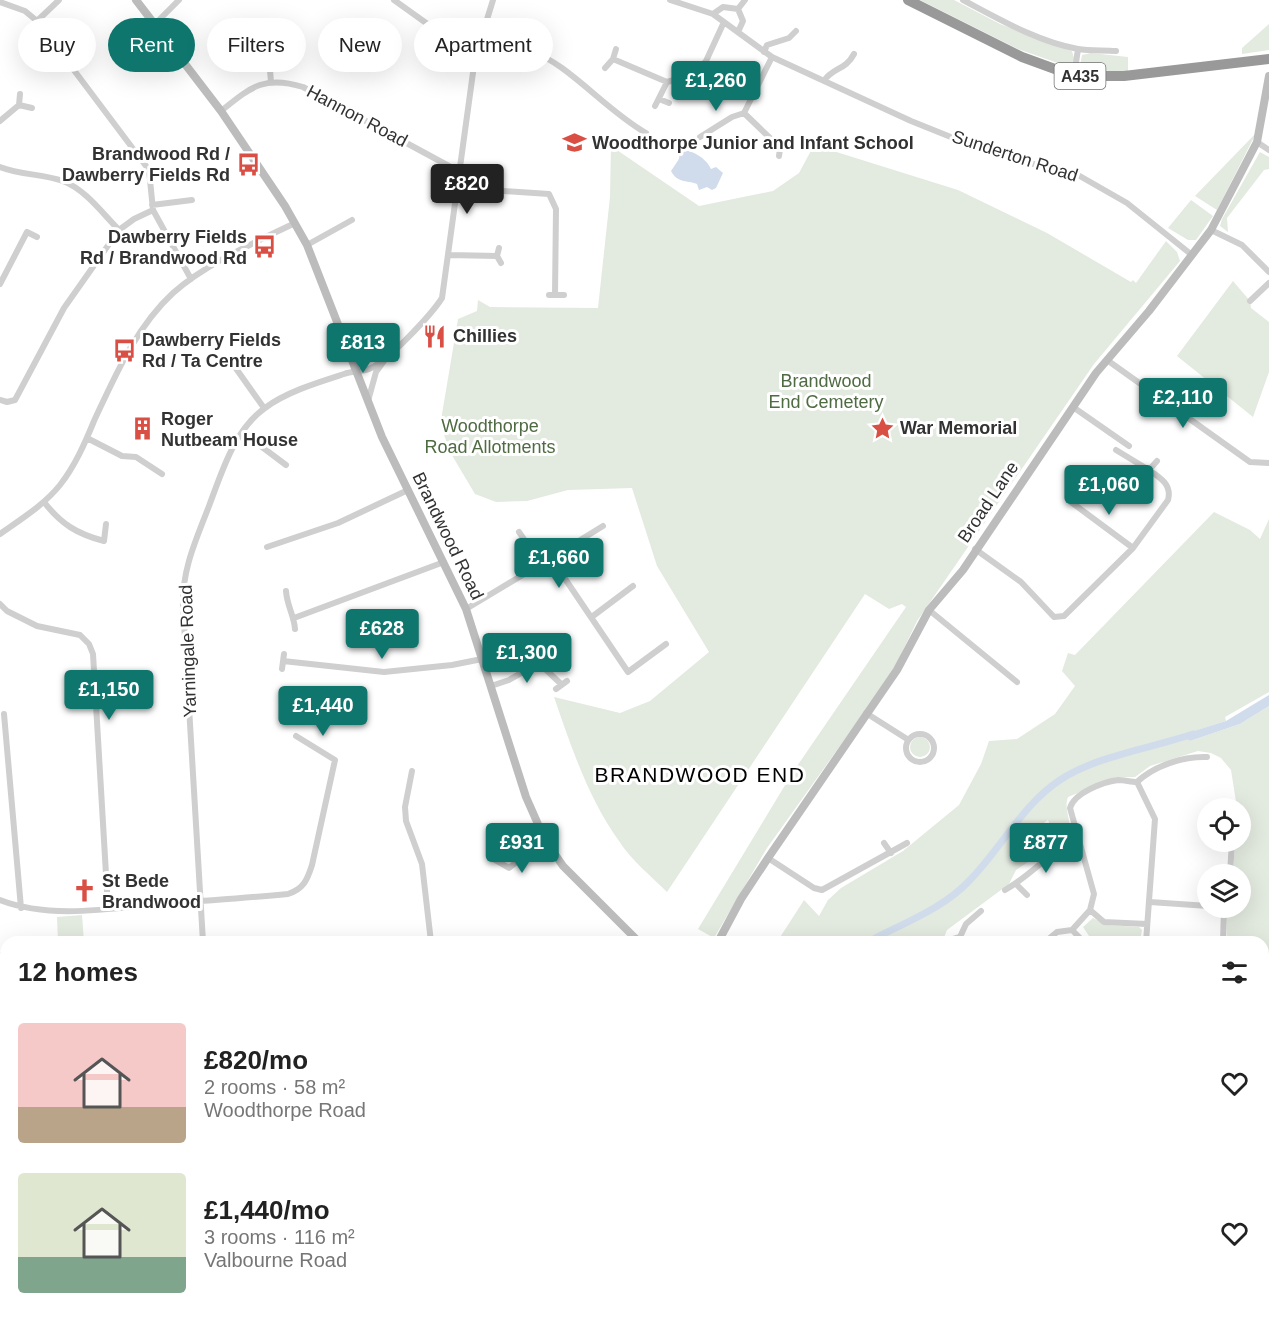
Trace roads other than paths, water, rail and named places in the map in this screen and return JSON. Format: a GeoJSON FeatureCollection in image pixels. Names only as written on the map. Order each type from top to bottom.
{"type":"FeatureCollection","features":[{"type":"Feature","properties":{"kind":"highway","name":"A435"},"geometry":{"type":"LineString","coordinates":[[908,0],[1022,57],[1074,76],[1124,76],[1269,59]]}},
{"type":"Feature","properties":{"kind":"street"},"geometry":{"type":"LineString","coordinates":[[41,18],[59,0]]}},
{"type":"Feature","properties":{"kind":"street","name":"Brandwood Road"},"geometry":{"type":"LineString","coordinates":[[136,0],[150,18]]}},
{"type":"Feature","properties":{"kind":"street"},"geometry":{"type":"LineString","coordinates":[[161,18],[179,0]]}},
{"type":"Feature","properties":{"kind":"street"},"geometry":{"type":"LineString","coordinates":[[394,0],[419,18]]}},
{"type":"Feature","properties":{"kind":"street"},"geometry":{"type":"LineString","coordinates":[[486,18],[493,0]]}},
{"type":"Feature","properties":{"kind":"street","name":"Sunderton Road"},"geometry":{"type":"LineString","coordinates":[[670,0],[692,3],[713,14],[772,57],[993,154],[1078,175],[1127,203],[1192,255]]}},
{"type":"Feature","properties":{"kind":"street"},"geometry":{"type":"LineString","coordinates":[[738,9],[745,0]]}},
{"type":"Feature","properties":{"kind":"street"},"geometry":{"type":"LineString","coordinates":[[963,0],[1013,26],[1078,49],[1116,51]]}},
{"type":"Feature","properties":{"kind":"street"},"geometry":{"type":"LineString","coordinates":[[0,2],[25,11],[34,18]]}},
{"type":"Feature","properties":{"kind":"street"},"geometry":{"type":"LineString","coordinates":[[713,14],[723,7],[738,9]]}},
{"type":"Feature","properties":{"kind":"street"},"geometry":{"type":"LineString","coordinates":[[738,9],[743,21],[738,32]]}},
{"type":"Feature","properties":{"kind":"street"},"geometry":{"type":"LineString","coordinates":[[655,106],[667,82],[697,70],[706,61],[724,22]]}},
{"type":"Feature","properties":{"kind":"street"},"geometry":{"type":"LineString","coordinates":[[764,52],[767,45],[789,38],[796,31]]}},
{"type":"Feature","properties":{"kind":"street"},"geometry":{"type":"LineString","coordinates":[[605,68],[613,59],[615,49]]}},
{"type":"Feature","properties":{"kind":"street"},"geometry":{"type":"LineString","coordinates":[[1074,76],[1078,49]]}},
{"type":"Feature","properties":{"kind":"street"},"geometry":{"type":"LineString","coordinates":[[824,81],[831,73],[844,68],[854,54]]}},
{"type":"Feature","properties":{"kind":"street"},"geometry":{"type":"LineString","coordinates":[[700,137],[732,117],[744,113],[772,57]]}},
{"type":"Feature","properties":{"kind":"street"},"geometry":{"type":"LineString","coordinates":[[613,59],[667,82]]}},
{"type":"Feature","properties":{"kind":"street"},"geometry":{"type":"LineString","coordinates":[[553,63],[620,118],[646,133]]}},
{"type":"Feature","properties":{"kind":"street"},"geometry":{"type":"LineString","coordinates":[[76,72],[149,170],[153,208],[191,279]]}},
{"type":"Feature","properties":{"kind":"street","name":"Brandwood Road"},"geometry":{"type":"LineString","coordinates":[[191,72],[221,111],[307,245],[367,403],[466,609],[526,797],[545,840],[562,866],[632,936]]}},
{"type":"Feature","properties":{"kind":"street"},"geometry":{"type":"LineString","coordinates":[[221,111],[250,88],[271,81],[270,72]]}},
{"type":"Feature","properties":{"kind":"street"},"geometry":{"type":"LineString","coordinates":[[367,403],[376,372],[386,358],[436,309],[442,298],[474,72]]}},
{"type":"Feature","properties":{"kind":"street","name":"Broad Lane"},"geometry":{"type":"LineString","coordinates":[[721,936],[741,899],[768,858],[897,670],[929,610],[963,570],[975,549],[1107,360],[1210,230],[1257,142],[1269,76]]}},
{"type":"Feature","properties":{"kind":"street","name":"Hannon Road"},"geometry":{"type":"LineString","coordinates":[[271,81],[284,81],[303,87],[460,172]]}},
{"type":"Feature","properties":{"kind":"street"},"geometry":{"type":"LineString","coordinates":[[0,121],[19,105],[20,94]]}},
{"type":"Feature","properties":{"kind":"street"},"geometry":{"type":"LineString","coordinates":[[659,99],[669,103]]}},
{"type":"Feature","properties":{"kind":"street"},"geometry":{"type":"LineString","coordinates":[[19,105],[32,108]]}},
{"type":"Feature","properties":{"kind":"street"},"geometry":{"type":"LineString","coordinates":[[744,113],[771,139],[789,143]]}},
{"type":"Feature","properties":{"kind":"street"},"geometry":{"type":"LineString","coordinates":[[779,156],[781,141]]}},
{"type":"Feature","properties":{"kind":"street"},"geometry":{"type":"LineString","coordinates":[[1257,142],[1269,150]]}},
{"type":"Feature","properties":{"kind":"street"},"geometry":{"type":"LineString","coordinates":[[0,166],[20,174],[64,182],[80,190],[119,230]]}},
{"type":"Feature","properties":{"kind":"street"},"geometry":{"type":"LineString","coordinates":[[459,188],[549,194],[556,209],[552,295],[564,295]]}},
{"type":"Feature","properties":{"kind":"street"},"geometry":{"type":"LineString","coordinates":[[0,400],[7,402],[15,400],[64,308],[119,230],[153,208],[192,200]]}},
{"type":"Feature","properties":{"kind":"street"},"geometry":{"type":"LineString","coordinates":[[307,245],[352,220]]}},
{"type":"Feature","properties":{"kind":"street"},"geometry":{"type":"LineString","coordinates":[[0,534],[44,502],[61,484],[87,438],[115,377],[137,338],[172,294],[191,279],[295,223]]}},
{"type":"Feature","properties":{"kind":"street"},"geometry":{"type":"LineString","coordinates":[[1210,230],[1242,245],[1269,272]]}},
{"type":"Feature","properties":{"kind":"street"},"geometry":{"type":"LineString","coordinates":[[0,284],[27,232],[37,237]]}},
{"type":"Feature","properties":{"kind":"street"},"geometry":{"type":"LineString","coordinates":[[499,248],[497,256],[501,263]]}},
{"type":"Feature","properties":{"kind":"street"},"geometry":{"type":"LineString","coordinates":[[449,255],[497,256]]}},
{"type":"Feature","properties":{"kind":"street"},"geometry":{"type":"LineString","coordinates":[[1250,301],[1269,283]]}},
{"type":"Feature","properties":{"kind":"street","name":"Yarningale Road"},"geometry":{"type":"LineString","coordinates":[[203,936],[183,588],[188,558],[232,448],[242,432],[264,408],[346,373],[372,368],[386,358]]}},
{"type":"Feature","properties":{"kind":"street"},"geometry":{"type":"LineString","coordinates":[[231,360],[264,408]]}},
{"type":"Feature","properties":{"kind":"street"},"geometry":{"type":"LineString","coordinates":[[1107,360],[1250,462],[1269,463]]}},
{"type":"Feature","properties":{"kind":"street"},"geometry":{"type":"LineString","coordinates":[[1073,407],[1129,446]]}},
{"type":"Feature","properties":{"kind":"street"},"geometry":{"type":"LineString","coordinates":[[242,432],[286,465]]}},
{"type":"Feature","properties":{"kind":"street"},"geometry":{"type":"LineString","coordinates":[[87,438],[122,456],[136,457],[162,474]]}},
{"type":"Feature","properties":{"kind":"street"},"geometry":{"type":"LineString","coordinates":[[975,549],[1021,582],[1046,610],[1059,618],[1133,548],[1168,500],[1170,492],[1168,486],[1149,470],[1116,450]]}},
{"type":"Feature","properties":{"kind":"street"},"geometry":{"type":"LineString","coordinates":[[1149,470],[1157,461]]}},
{"type":"Feature","properties":{"kind":"street"},"geometry":{"type":"LineString","coordinates":[[267,547],[338,523],[408,490]]}},
{"type":"Feature","properties":{"kind":"street"},"geometry":{"type":"LineString","coordinates":[[44,502],[63,524],[82,536],[104,541],[106,524]]}},
{"type":"Feature","properties":{"kind":"street"},"geometry":{"type":"LineString","coordinates":[[1071,503],[1133,548]]}},
{"type":"Feature","properties":{"kind":"street"},"geometry":{"type":"LineString","coordinates":[[466,609],[603,526]]}},
{"type":"Feature","properties":{"kind":"street"},"geometry":{"type":"LineString","coordinates":[[519,532],[541,564]]}},
{"type":"Feature","properties":{"kind":"street"},"geometry":{"type":"LineString","coordinates":[[551,558],[628,672],[666,644]]}},
{"type":"Feature","properties":{"kind":"street"},"geometry":{"type":"LineString","coordinates":[[294,618],[444,562]]}},
{"type":"Feature","properties":{"kind":"street"},"geometry":{"type":"LineString","coordinates":[[592,616],[633,586]]}},
{"type":"Feature","properties":{"kind":"street"},"geometry":{"type":"LineString","coordinates":[[286,591],[286,606],[294,618],[295,628]]}},
{"type":"Feature","properties":{"kind":"street"},"geometry":{"type":"LineString","coordinates":[[0,604],[7,611],[37,626],[80,635],[89,644],[93,654],[108,909]]}},
{"type":"Feature","properties":{"kind":"street"},"geometry":{"type":"LineString","coordinates":[[929,610],[1017,682]]}},
{"type":"Feature","properties":{"kind":"street"},"geometry":{"type":"LineString","coordinates":[[536,654],[539,663],[561,685]]}},
{"type":"Feature","properties":{"kind":"street"},"geometry":{"type":"LineString","coordinates":[[282,669],[284,657],[384,672],[452,665],[482,659]]}},
{"type":"Feature","properties":{"kind":"street"},"geometry":{"type":"LineString","coordinates":[[491,686],[509,680],[539,663]]}},
{"type":"Feature","properties":{"kind":"street"},"geometry":{"type":"LineString","coordinates":[[866,713],[907,739]]}},
{"type":"Feature","properties":{"kind":"street"},"geometry":{"type":"LineString","coordinates":[[4,714],[21,908]]}},
{"type":"Feature","properties":{"kind":"street"},"geometry":{"type":"LineString","coordinates":[[914,735],[926,735],[934,744],[932,756],[918,762],[909,758],[906,752],[907,739],[914,735]]}},
{"type":"Feature","properties":{"kind":"street"},"geometry":{"type":"LineString","coordinates":[[0,900],[21,908],[108,909],[288,894],[302,888],[308,880],[312,866],[335,760],[296,736]]}},
{"type":"Feature","properties":{"kind":"street"},"geometry":{"type":"LineString","coordinates":[[1196,757],[1198,765]]}},
{"type":"Feature","properties":{"kind":"street"},"geometry":{"type":"LineString","coordinates":[[1052,936],[1057,932],[1072,930],[1090,910],[1094,894],[1070,808],[1074,800],[1114,781],[1137,783],[1146,774],[1166,765],[1196,757],[1207,758]]}},
{"type":"Feature","properties":{"kind":"street"},"geometry":{"type":"LineString","coordinates":[[412,771],[405,807],[406,821],[422,864],[430,936]]}},
{"type":"Feature","properties":{"kind":"street"},"geometry":{"type":"LineString","coordinates":[[1137,783],[1155,819],[1146,936]]}},
{"type":"Feature","properties":{"kind":"street"},"geometry":{"type":"LineString","coordinates":[[1005,890],[1016,884],[1059,846],[1078,838]]}},
{"type":"Feature","properties":{"kind":"street"},"geometry":{"type":"LineString","coordinates":[[495,860],[509,868],[545,840]]}},
{"type":"Feature","properties":{"kind":"street"},"geometry":{"type":"LineString","coordinates":[[884,843],[891,853]]}},
{"type":"Feature","properties":{"kind":"street"},"geometry":{"type":"LineString","coordinates":[[768,858],[814,888],[822,890],[907,843]]}},
{"type":"Feature","properties":{"kind":"street"},"geometry":{"type":"LineString","coordinates":[[1016,884],[1027,895]]}},
{"type":"Feature","properties":{"kind":"street"},"geometry":{"type":"LineString","coordinates":[[1150,902],[1197,905]]}},
{"type":"Feature","properties":{"kind":"street"},"geometry":{"type":"LineString","coordinates":[[1090,910],[1104,922],[1147,924]]}},
{"type":"Feature","properties":{"kind":"street"},"geometry":{"type":"LineString","coordinates":[[962,936],[966,924],[981,911]]}},
{"type":"Feature","properties":{"kind":"street"},"geometry":{"type":"LineString","coordinates":[[1223,936],[1224,918]]}},
{"type":"Feature","properties":{"kind":"street"},"geometry":{"type":"LineString","coordinates":[[1072,930],[1078,936]]}},
{"type":"Feature","properties":{"kind":"water"},"geometry":{"type":"Polygon","coordinates":[[[680,150],[698,155],[711,169],[716,167],[723,173],[716,188],[712,190],[707,187],[699,190],[697,184],[673,175],[671,171],[679,159],[680,150]]]}},
{"type":"Feature","properties":{"kind":"water"},"geometry":{"type":"Polygon","coordinates":[[[1269,695],[1269,706],[1240,724],[1190,741],[1181,735],[1226,721],[1269,695]]]}},
{"type":"Feature","properties":{"kind":"waterway"},"geometry":{"type":"LineString","coordinates":[[880,936],[934,908],[959,891],[980,869],[1023,814],[1060,780],[1107,759],[1193,734]]}},
{"type":"Feature","properties":{"kind":"place","name":"Woodthorpe Junior and Infant School"},"geometry":{"type":"Point","coordinates":[574,143]}},
{"type":"Feature","properties":{"kind":"place","name":"Brandwood Rd / Dawberry Fields Rd"},"geometry":{"type":"Point","coordinates":[248,164]}},
{"type":"Feature","properties":{"kind":"place","name":"Dawberry Fields Rd / Brandwood Rd"},"geometry":{"type":"Point","coordinates":[265,247]}},
{"type":"Feature","properties":{"kind":"place","name":"Chillies"},"geometry":{"type":"Point","coordinates":[435,336]}},
{"type":"Feature","properties":{"kind":"place","name":"Dawberry Fields Rd / Ta Centre"},"geometry":{"type":"Point","coordinates":[124,350]}},
{"type":"Feature","properties":{"kind":"place","name":"War Memorial"},"geometry":{"type":"Point","coordinates":[882,428]}},
{"type":"Feature","properties":{"kind":"place","name":"Roger Nutbeam House"},"geometry":{"type":"Point","coordinates":[143,429]}},
{"type":"Feature","properties":{"kind":"place","name":"St Bede Brandwood"},"geometry":{"type":"Point","coordinates":[84,891]}},
{"type":"Feature","properties":{"kind":"district","name":"BRANDWOOD END"},"geometry":{"type":"Point","coordinates":[700,774]}},
{"type":"Feature","properties":{"kind":"park label","name":"Brandwood End Cemetery"},"geometry":{"type":"Point","coordinates":[826,391]}},
{"type":"Feature","properties":{"kind":"park label","name":"Woodthorpe Road Allotments"},"geometry":{"type":"Point","coordinates":[490,436]}}]}
